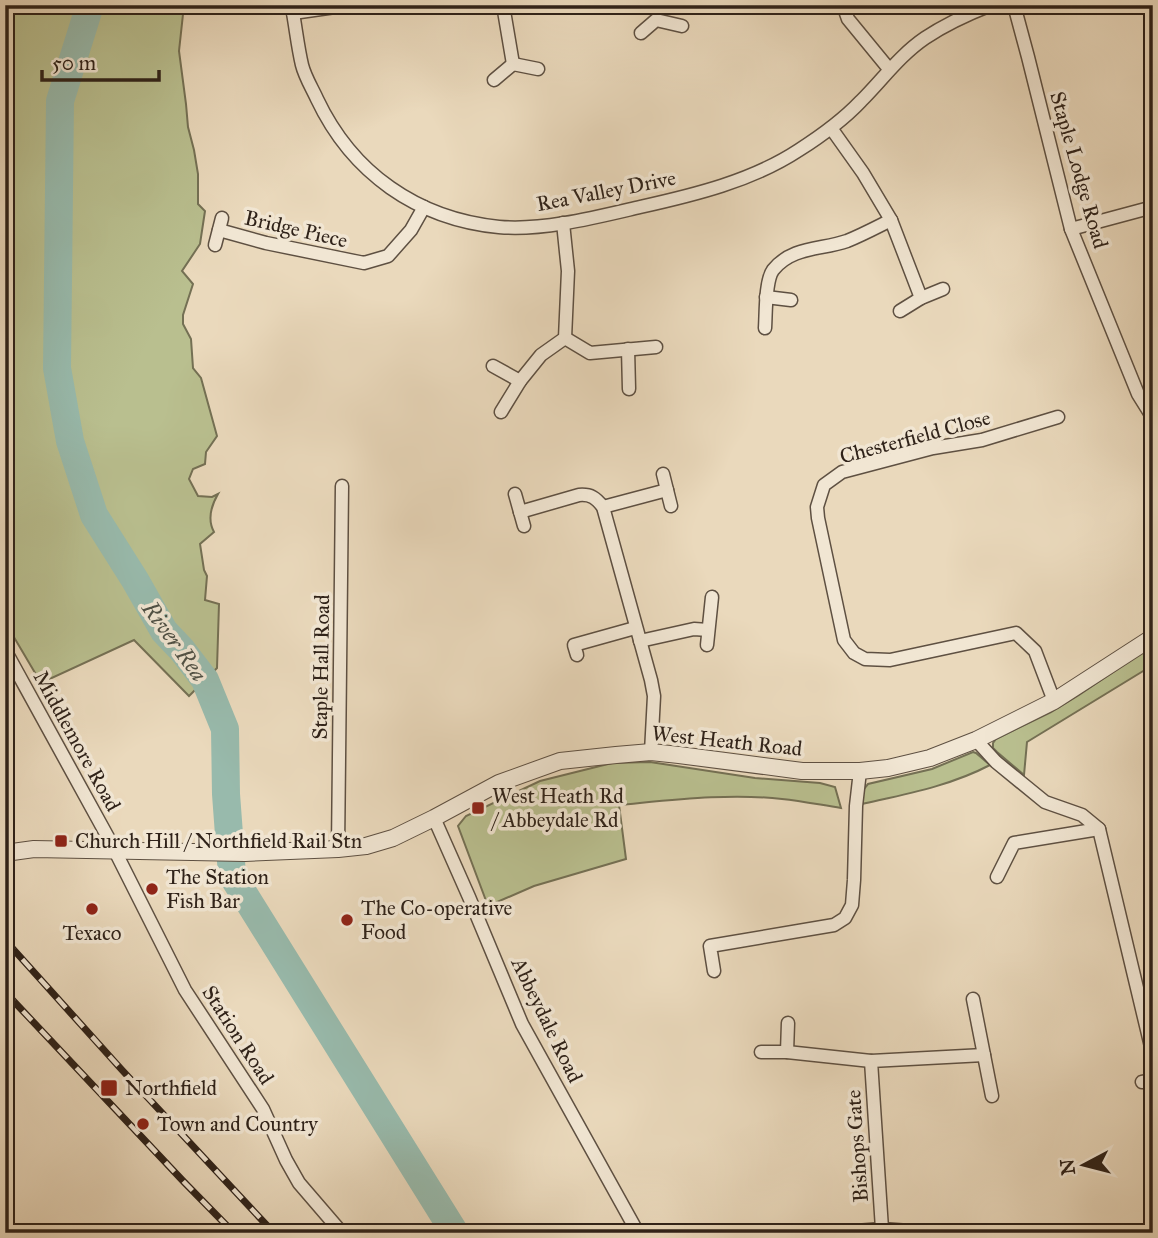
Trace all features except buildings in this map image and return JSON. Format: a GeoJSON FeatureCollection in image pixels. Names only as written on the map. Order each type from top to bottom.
{"type":"FeatureCollection","features":[{"type":"Feature","properties":{"kind":"street"},"geometry":{"type":"LineString","coordinates":[[294,9],[349,5]]}},
{"type":"Feature","properties":{"kind":"street"},"geometry":{"type":"LineString","coordinates":[[503,5],[513,64]]}},
{"type":"Feature","properties":{"kind":"street"},"geometry":{"type":"LineString","coordinates":[[655,5],[656,20]]}},
{"type":"Feature","properties":{"kind":"street"},"geometry":{"type":"LineString","coordinates":[[843,5],[848,19],[889,69]]}},
{"type":"Feature","properties":{"kind":"street","name":"Rea Valley Drive"},"geometry":{"type":"LineString","coordinates":[[294,9],[303,68],[325,116],[347,148],[369,173],[424,207],[461,222],[501,227],[563,223],[607,215],[718,187],[759,171],[797,152],[831,128],[923,39],[965,15],[991,5]]}},
{"type":"Feature","properties":{"kind":"street","name":"Staple Lodge Road"},"geometry":{"type":"LineString","coordinates":[[1014,5],[1071,229],[1138,394],[1153,418]]}},
{"type":"Feature","properties":{"kind":"street"},"geometry":{"type":"LineString","coordinates":[[656,20],[682,26]]}},
{"type":"Feature","properties":{"kind":"street"},"geometry":{"type":"LineString","coordinates":[[641,33],[656,20]]}},
{"type":"Feature","properties":{"kind":"street"},"geometry":{"type":"LineString","coordinates":[[513,64],[538,69]]}},
{"type":"Feature","properties":{"kind":"street"},"geometry":{"type":"LineString","coordinates":[[494,80],[513,64]]}},
{"type":"Feature","properties":{"kind":"street"},"geometry":{"type":"LineString","coordinates":[[831,128],[863,173],[891,220],[921,298]]}},
{"type":"Feature","properties":{"kind":"street","name":"Bridge Piece"},"geometry":{"type":"LineString","coordinates":[[215,246],[220,224],[265,243],[364,263],[388,256],[411,230],[424,207]]}},
{"type":"Feature","properties":{"kind":"street"},"geometry":{"type":"LineString","coordinates":[[1071,229],[1153,207]]}},
{"type":"Feature","properties":{"kind":"street"},"geometry":{"type":"LineString","coordinates":[[765,328],[766,297],[772,271],[786,259],[802,251],[845,242],[891,220]]}},
{"type":"Feature","properties":{"kind":"street"},"geometry":{"type":"LineString","coordinates":[[563,223],[568,271],[565,338]]}},
{"type":"Feature","properties":{"kind":"street"},"geometry":{"type":"LineString","coordinates":[[900,311],[943,289]]}},
{"type":"Feature","properties":{"kind":"street"},"geometry":{"type":"LineString","coordinates":[[766,297],[791,300]]}},
{"type":"Feature","properties":{"kind":"street"},"geometry":{"type":"LineString","coordinates":[[565,338],[590,353],[656,346]]}},
{"type":"Feature","properties":{"kind":"street"},"geometry":{"type":"LineString","coordinates":[[501,412],[520,381],[541,355],[565,338]]}},
{"type":"Feature","properties":{"kind":"street"},"geometry":{"type":"LineString","coordinates":[[628,349],[629,389]]}},
{"type":"Feature","properties":{"kind":"street"},"geometry":{"type":"LineString","coordinates":[[493,366],[520,381]]}},
{"type":"Feature","properties":{"kind":"street","name":"Chesterfield Close"},"geometry":{"type":"LineString","coordinates":[[1054,701],[1035,651],[1016,633],[890,660],[865,659],[854,653],[844,640],[817,507],[824,485],[842,472],[933,448],[982,440],[1058,417]]}},
{"type":"Feature","properties":{"kind":"street"},"geometry":{"type":"LineString","coordinates":[[663,474],[671,506]]}},
{"type":"Feature","properties":{"kind":"street","name":"Staple Hall Road"},"geometry":{"type":"LineString","coordinates":[[338,849],[342,486]]}},
{"type":"Feature","properties":{"kind":"street"},"geometry":{"type":"LineString","coordinates":[[603,507],[667,491]]}},
{"type":"Feature","properties":{"kind":"street"},"geometry":{"type":"LineString","coordinates":[[515,494],[524,526]]}},
{"type":"Feature","properties":{"kind":"street"},"geometry":{"type":"LineString","coordinates":[[520,512],[589,494],[603,507],[654,696],[651,752]]}},
{"type":"Feature","properties":{"kind":"street"},"geometry":{"type":"LineString","coordinates":[[707,645],[712,597]]}},
{"type":"Feature","properties":{"kind":"street"},"geometry":{"type":"LineString","coordinates":[[577,655],[574,645],[635,628]]}},
{"type":"Feature","properties":{"kind":"street"},"geometry":{"type":"LineString","coordinates":[[640,641],[694,629],[708,630]]}},
{"type":"Feature","properties":{"kind":"street","name":"West Heath Road"},"geometry":{"type":"LineString","coordinates":[[5,853],[34,849],[245,853],[366,846],[393,838],[499,783],[559,761],[651,752],[802,771],[888,768],[930,758],[976,740],[1054,701],[1153,637]]}},
{"type":"Feature","properties":{"kind":"street","name":"Middlemore Road"},"geometry":{"type":"LineString","coordinates":[[5,650],[115,850]]}},
{"type":"Feature","properties":{"kind":"street"},"geometry":{"type":"LineString","coordinates":[[976,740],[996,762],[1045,802],[1082,815],[1099,829],[1153,1055]]}},
{"type":"Feature","properties":{"kind":"street"},"geometry":{"type":"LineString","coordinates":[[714,971],[710,946],[834,925],[845,918],[852,905],[860,771]]}},
{"type":"Feature","properties":{"kind":"street","name":"Abbeydale Road"},"geometry":{"type":"LineString","coordinates":[[434,818],[522,1024],[638,1233]]}},
{"type":"Feature","properties":{"kind":"street"},"geometry":{"type":"LineString","coordinates":[[997,877],[1014,843],[1099,829]]}},
{"type":"Feature","properties":{"kind":"street","name":"Station Road"},"geometry":{"type":"LineString","coordinates":[[115,850],[186,990],[263,1109],[299,1183],[342,1233]]}},
{"type":"Feature","properties":{"kind":"street"},"geometry":{"type":"LineString","coordinates":[[973,999],[992,1096]]}},
{"type":"Feature","properties":{"kind":"street"},"geometry":{"type":"LineString","coordinates":[[788,1023],[788,1052]]}},
{"type":"Feature","properties":{"kind":"street","name":"Bishops Gate"},"geometry":{"type":"LineString","coordinates":[[761,1052],[788,1052],[871,1061],[984,1055]]}},
{"type":"Feature","properties":{"kind":"street","name":"Bishops Gate"},"geometry":{"type":"LineString","coordinates":[[871,1061],[882,1229]]}},
{"type":"Feature","properties":{"kind":"street"},"geometry":{"type":"LineString","coordinates":[[830,1233],[882,1229],[937,1233]]}},
{"type":"Feature","properties":{"kind":"green space"},"geometry":{"type":"Polygon","coordinates":[[[5,5],[184,5],[179,51],[188,127],[198,174],[198,204],[205,211],[200,244],[182,271],[193,284],[183,315],[183,324],[191,339],[193,368],[201,378],[217,436],[206,452],[205,464],[193,469],[189,479],[198,496],[212,497],[218,494],[211,513],[214,532],[200,544],[207,576],[205,600],[219,604],[217,668],[189,696],[134,640],[41,683],[5,622],[5,444],[14,402],[5,382],[5,5]]]}},
{"type":"Feature","properties":{"kind":"green space"},"geometry":{"type":"Polygon","coordinates":[[[1153,645],[1153,665],[1027,742],[1024,775],[993,748],[996,739],[1051,712],[1153,645]]]}},
{"type":"Feature","properties":{"kind":"green space"},"geometry":{"type":"Polygon","coordinates":[[[973,752],[990,765],[944,784],[862,804],[863,790],[868,784],[932,769],[973,752]]]}},
{"type":"Feature","properties":{"kind":"green space"},"geometry":{"type":"Polygon","coordinates":[[[650,762],[755,778],[820,783],[835,787],[841,808],[762,797],[700,798],[619,805],[626,859],[534,886],[488,906],[458,826],[466,816],[540,781],[612,763],[650,762]]]}},
{"type":"Feature","properties":{"kind":"waterway","name":"River Rea"},"geometry":{"type":"LineString","coordinates":[[90,5],[60,101],[57,368],[70,441],[94,515],[164,631],[205,680],[225,729],[226,794],[232,875],[455,1233]]}},
{"type":"Feature","properties":{"kind":"railway"},"geometry":{"type":"LineString","coordinates":[[5,940],[274,1233]]}},
{"type":"Feature","properties":{"kind":"railway"},"geometry":{"type":"LineString","coordinates":[[5,992],[234,1233]]}},
{"type":"Feature","properties":{"kind":"place","name":"West Heath Rd / Abbeydale Rd"},"geometry":{"type":"Point","coordinates":[478,808]}},
{"type":"Feature","properties":{"kind":"place","name":"Church Hill / Northfield Rail Stn"},"geometry":{"type":"Point","coordinates":[61,841]}},
{"type":"Feature","properties":{"kind":"place","name":"The Station Fish Bar"},"geometry":{"type":"Point","coordinates":[152,889]}},
{"type":"Feature","properties":{"kind":"place","name":"Texaco"},"geometry":{"type":"Point","coordinates":[92,909]}},
{"type":"Feature","properties":{"kind":"place","name":"The Co-operative Food"},"geometry":{"type":"Point","coordinates":[347,920]}},
{"type":"Feature","properties":{"kind":"place","name":"Northfield"},"geometry":{"type":"Point","coordinates":[109,1088]}},
{"type":"Feature","properties":{"kind":"place","name":"Town and Country"},"geometry":{"type":"Point","coordinates":[143,1124]}}]}
